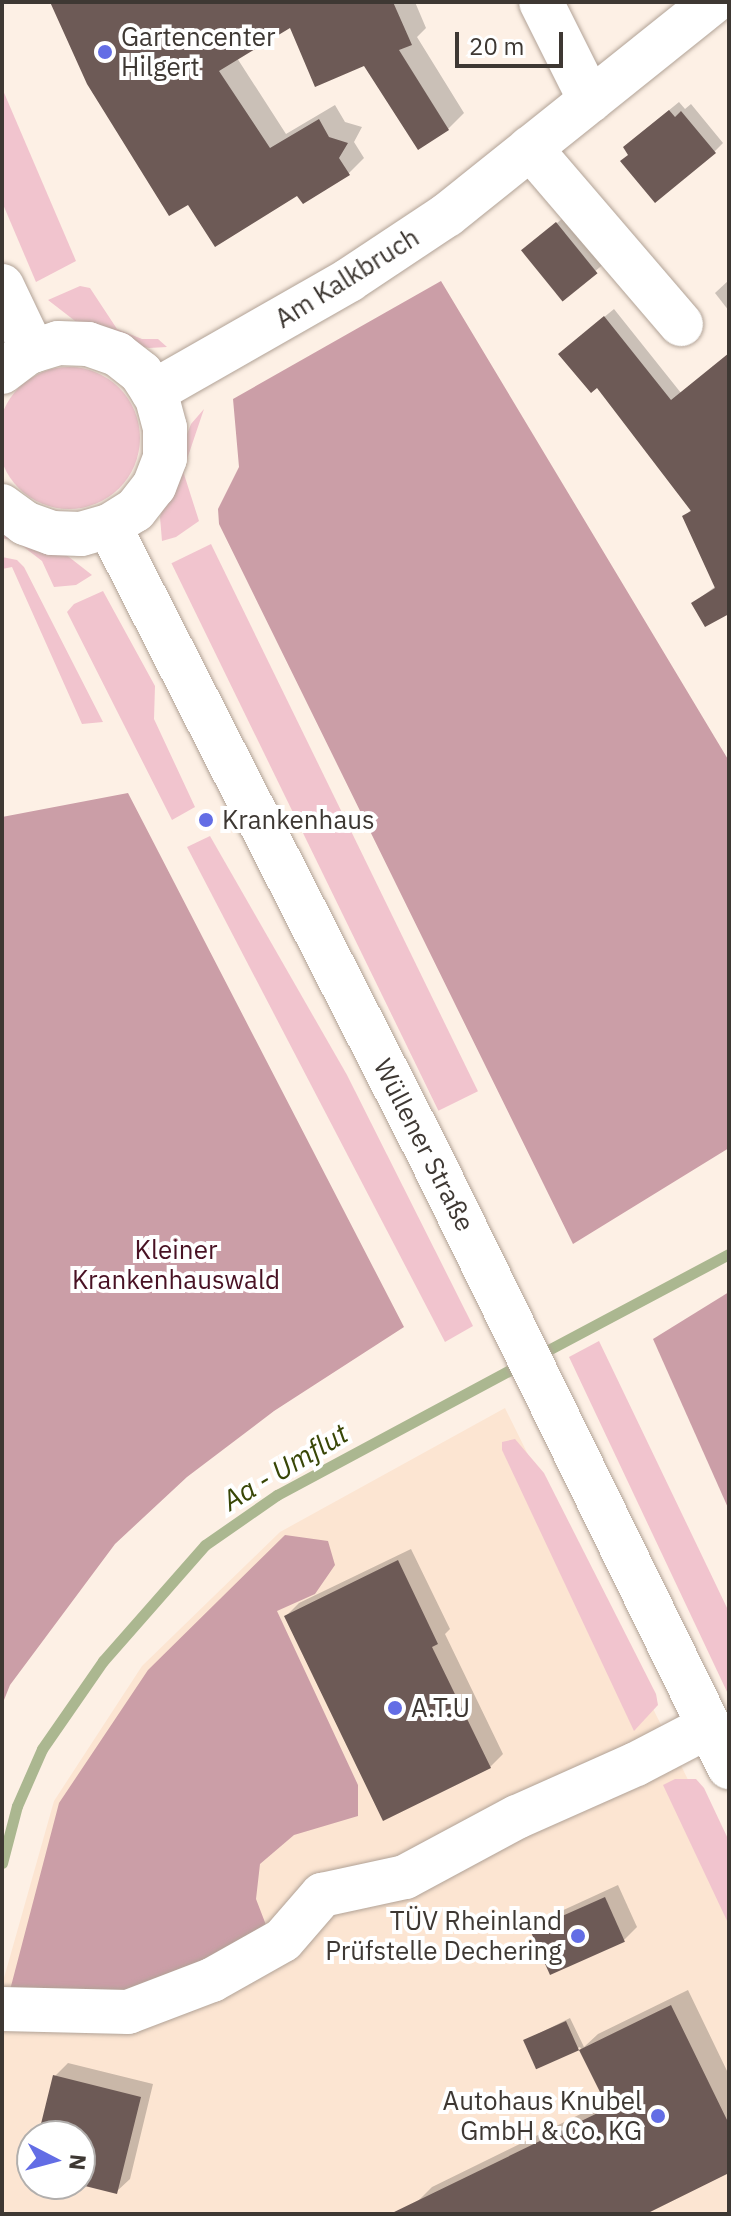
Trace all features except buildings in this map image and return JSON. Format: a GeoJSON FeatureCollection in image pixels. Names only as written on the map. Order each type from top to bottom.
{"type":"FeatureCollection","features":[{"type":"Feature","properties":{"kind":"main road"},"geometry":{"type":"LineString","coordinates":[[541,2],[590,100]]}},
{"type":"Feature","properties":{"kind":"main road","name":"Am Kalkbruch"},"geometry":{"type":"LineString","coordinates":[[153,392],[349,280],[447,215],[713,2]]}},
{"type":"Feature","properties":{"kind":"main road"},"geometry":{"type":"LineString","coordinates":[[530,148],[681,324]]}},
{"type":"Feature","properties":{"kind":"main road"},"geometry":{"type":"LineString","coordinates":[[2,286],[18,362],[58,343],[88,344],[117,354],[141,373],[153,392],[165,428],[165,458],[154,486],[135,510],[109,526],[81,534],[52,533],[25,523],[2,506]]}},
{"type":"Feature","properties":{"kind":"main road","name":"Wüllener Straße"},"geometry":{"type":"LineString","coordinates":[[109,526],[516,1330],[729,1767]]}},
{"type":"Feature","properties":{"kind":"main road"},"geometry":{"type":"LineString","coordinates":[[4,2009],[128,2012],[212,1980],[283,1940],[322,1895],[405,1877],[517,1817],[636,1764],[709,1726]]}},
{"type":"Feature","properties":{"kind":"shaded area"},"geometry":{"type":"Polygon","coordinates":[[[2,88],[76,261],[36,282],[2,202],[2,88]]]}},
{"type":"Feature","properties":{"kind":"shaded area"},"geometry":{"type":"Polygon","coordinates":[[[80,286],[90,288],[117,329],[142,339],[158,339],[167,347],[149,348],[114,341],[79,324],[48,300],[80,286]]]}},
{"type":"Feature","properties":{"kind":"shaded area"},"geometry":{"type":"Polygon","coordinates":[[[69,367],[96,373],[119,388],[134,411],[140,438],[134,465],[119,488],[96,503],[69,509],[42,503],[19,488],[4,465],[-2,438],[4,411],[19,388],[42,373],[69,367]]]}},
{"type":"Feature","properties":{"kind":"shaded area"},"geometry":{"type":"Polygon","coordinates":[[[204,409],[183,471],[199,521],[176,537],[162,541],[160,517],[180,452],[191,424],[204,409]]]}},
{"type":"Feature","properties":{"kind":"shaded area"},"geometry":{"type":"Polygon","coordinates":[[[2,527],[60,550],[92,575],[76,585],[54,587],[42,561],[16,541],[2,538],[2,527]]]}},
{"type":"Feature","properties":{"kind":"shaded area"},"geometry":{"type":"Polygon","coordinates":[[[211,544],[478,1091],[438,1111],[171,563],[211,544]]]}},
{"type":"Feature","properties":{"kind":"shaded area"},"geometry":{"type":"Polygon","coordinates":[[[2,557],[17,560],[24,567],[103,722],[82,724],[12,567],[2,569],[2,557]]]}},
{"type":"Feature","properties":{"kind":"shaded area"},"geometry":{"type":"Polygon","coordinates":[[[103,591],[155,686],[154,719],[195,807],[172,820],[67,612],[74,604],[103,591]]]}},
{"type":"Feature","properties":{"kind":"shaded area"},"geometry":{"type":"Polygon","coordinates":[[[210,836],[347,1075],[473,1326],[445,1342],[187,847],[210,836]]]}},
{"type":"Feature","properties":{"kind":"shaded area"},"geometry":{"type":"Polygon","coordinates":[[[599,1341],[729,1612],[729,1696],[569,1357],[599,1341]]]}},
{"type":"Feature","properties":{"kind":"shaded area"},"geometry":{"type":"Polygon","coordinates":[[[505,1408],[729,1863],[729,2214],[2,2214],[2,1985],[54,1801],[142,1666],[280,1532],[505,1408]]]}},
{"type":"Feature","properties":{"kind":"shaded area"},"geometry":{"type":"Polygon","coordinates":[[[515,1439],[544,1473],[656,1694],[658,1705],[634,1731],[502,1450],[502,1442],[515,1439]]]}},
{"type":"Feature","properties":{"kind":"shaded area"},"geometry":{"type":"Polygon","coordinates":[[[675,1779],[696,1779],[704,1788],[729,1841],[729,1925],[663,1785],[675,1779]]]}},
{"type":"Feature","properties":{"kind":"green space"},"geometry":{"type":"Polygon","coordinates":[[[441,281],[729,761],[729,1148],[573,1244],[219,524],[218,509],[239,467],[233,399],[441,281]]]}},
{"type":"Feature","properties":{"kind":"green space","name":"Kleiner Krankenhauswald"},"geometry":{"type":"Polygon","coordinates":[[[128,793],[404,1327],[274,1411],[187,1477],[115,1544],[10,1685],[2,1705],[2,817],[128,793]]]}},
{"type":"Feature","properties":{"kind":"green space"},"geometry":{"type":"Polygon","coordinates":[[[729,1292],[729,1510],[653,1339],[729,1292]]]}},
{"type":"Feature","properties":{"kind":"green space"},"geometry":{"type":"Polygon","coordinates":[[[285,1535],[328,1541],[335,1565],[315,1594],[277,1611],[358,1785],[358,1816],[294,1835],[260,1864],[256,1899],[266,1925],[199,1972],[122,1993],[10,1990],[59,1803],[148,1670],[285,1535]]]}},
{"type":"Feature","properties":{"kind":"waterway","name":"Aa - Umflut"},"geometry":{"type":"LineString","coordinates":[[537,1356],[729,1254]]}},
{"type":"Feature","properties":{"kind":"waterway","name":"Aa - Umflut"},"geometry":{"type":"LineString","coordinates":[[2,1863],[17,1806],[42,1749],[103,1661],[205,1545],[277,1495],[521,1364]]}},
{"type":"Feature","properties":{"kind":"place","name":"Gartencenter Hilgert"},"geometry":{"type":"Point","coordinates":[105,52]}},
{"type":"Feature","properties":{"kind":"place","name":"Krankenhaus"},"geometry":{"type":"Point","coordinates":[206,820]}},
{"type":"Feature","properties":{"kind":"place","name":"A.T.U"},"geometry":{"type":"Point","coordinates":[395,1708]}},
{"type":"Feature","properties":{"kind":"place","name":"TÜV Rheinland Prüfstelle Dechering"},"geometry":{"type":"Point","coordinates":[578,1936]}},
{"type":"Feature","properties":{"kind":"place","name":"Autohaus Knubel GmbH & Co. KG"},"geometry":{"type":"Point","coordinates":[658,2116]}}]}
